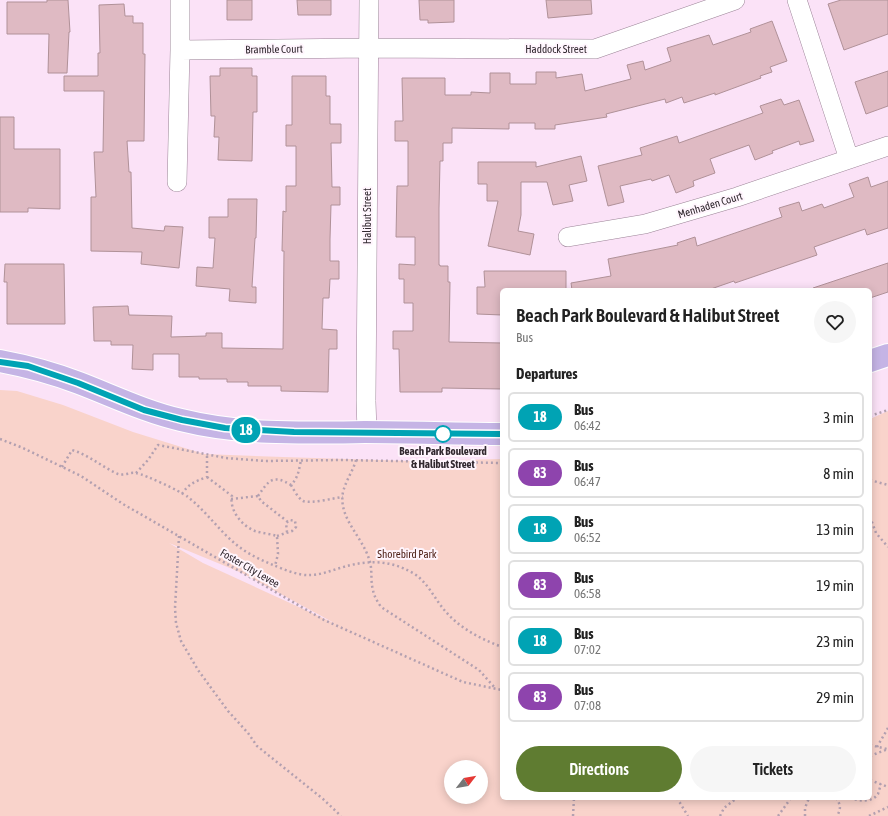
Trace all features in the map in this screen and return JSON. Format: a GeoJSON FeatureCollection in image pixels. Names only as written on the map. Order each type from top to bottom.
{"type":"FeatureCollection","features":[{"type":"Feature","properties":{"kind":"main road"},"geometry":{"type":"LineString","coordinates":[[872,361],[888,355]]}},
{"type":"Feature","properties":{"kind":"main road"},"geometry":{"type":"LineString","coordinates":[[0,362],[28,366],[78,383],[144,410],[182,420],[225,428],[263,431],[500,434]]}},
{"type":"Feature","properties":{"kind":"street"},"geometry":{"type":"LineString","coordinates":[[177,182],[180,0]]}},
{"type":"Feature","properties":{"kind":"street","name":"Halibut Street"},"geometry":{"type":"LineString","coordinates":[[367,432],[369,0]]}},
{"type":"Feature","properties":{"kind":"street","name":"Haddock Street"},"geometry":{"type":"LineString","coordinates":[[368,48],[595,49],[735,0]]}},
{"type":"Feature","properties":{"kind":"street"},"geometry":{"type":"LineString","coordinates":[[797,0],[849,159]]}},
{"type":"Feature","properties":{"kind":"street","name":"Bramble Court"},"geometry":{"type":"LineString","coordinates":[[180,50],[368,48]]}},
{"type":"Feature","properties":{"kind":"street","name":"Menhaden Court"},"geometry":{"type":"LineString","coordinates":[[568,237],[645,224],[737,197],[888,146]]}},
{"type":"Feature","properties":{"kind":"path"},"geometry":{"type":"LineString","coordinates":[[872,415],[888,410]]}},
{"type":"Feature","properties":{"kind":"path","name":"Foster City Levee"},"geometry":{"type":"LineString","coordinates":[[0,439],[23,448],[81,476],[122,504],[324,620],[463,682],[500,690]]}},
{"type":"Feature","properties":{"kind":"path"},"geometry":{"type":"LineString","coordinates":[[136,473],[148,460],[158,445],[207,455],[249,460],[356,460],[500,463]]}},
{"type":"Feature","properties":{"kind":"path"},"geometry":{"type":"LineString","coordinates":[[62,467],[72,450],[78,451],[120,475],[136,473],[163,484],[187,496],[238,546],[255,557],[275,566],[308,576],[370,561],[384,562],[414,574],[429,588],[446,612],[457,623],[483,640],[500,646]]}},
{"type":"Feature","properties":{"kind":"path"},"geometry":{"type":"LineString","coordinates":[[206,477],[207,455]]}},
{"type":"Feature","properties":{"kind":"path"},"geometry":{"type":"LineString","coordinates":[[291,485],[295,481],[299,472],[301,460]]}},
{"type":"Feature","properties":{"kind":"path"},"geometry":{"type":"LineString","coordinates":[[356,460],[347,480],[343,497],[343,508],[348,522],[365,548],[370,561],[374,596],[381,606],[479,670],[496,689]]}},
{"type":"Feature","properties":{"kind":"path"},"geometry":{"type":"LineString","coordinates":[[182,494],[194,481],[206,477]]}},
{"type":"Feature","properties":{"kind":"path"},"geometry":{"type":"LineString","coordinates":[[206,477],[232,496],[230,504],[245,526],[255,531],[277,536],[292,531],[296,527],[295,521],[290,520],[288,522]]}},
{"type":"Feature","properties":{"kind":"path"},"geometry":{"type":"LineString","coordinates":[[231,499],[258,496],[268,482],[274,479],[283,480],[291,485],[298,496],[303,500],[310,501],[343,497]]}},
{"type":"Feature","properties":{"kind":"path"},"geometry":{"type":"LineString","coordinates":[[872,481],[888,485]]}},
{"type":"Feature","properties":{"kind":"path"},"geometry":{"type":"LineString","coordinates":[[258,496],[261,501],[288,522]]}},
{"type":"Feature","properties":{"kind":"path"},"geometry":{"type":"LineString","coordinates":[[287,532],[286,523],[288,522]]}},
{"type":"Feature","properties":{"kind":"path"},"geometry":{"type":"LineString","coordinates":[[872,522],[876,533],[888,547]]}},
{"type":"Feature","properties":{"kind":"path"},"geometry":{"type":"LineString","coordinates":[[179,536],[175,608],[176,623],[181,640],[198,670],[228,712],[248,733],[257,746],[323,799],[341,816]]}},
{"type":"Feature","properties":{"kind":"path"},"geometry":{"type":"LineString","coordinates":[[275,566],[278,554],[277,536]]}},
{"type":"Feature","properties":{"kind":"path"},"geometry":{"type":"LineString","coordinates":[[877,747],[888,728]]}},
{"type":"Feature","properties":{"kind":"path"},"geometry":{"type":"LineString","coordinates":[[872,746],[888,750]]}},
{"type":"Feature","properties":{"kind":"path"},"geometry":{"type":"LineString","coordinates":[[872,755],[888,750]]}},
{"type":"Feature","properties":{"kind":"path"},"geometry":{"type":"LineString","coordinates":[[872,781],[888,787]]}},
{"type":"Feature","properties":{"kind":"path"},"geometry":{"type":"LineString","coordinates":[[872,799],[878,794],[881,784]]}},
{"type":"Feature","properties":{"kind":"path"},"geometry":{"type":"LineString","coordinates":[[573,816],[574,800]]}},
{"type":"Feature","properties":{"kind":"path"},"geometry":{"type":"LineString","coordinates":[[678,800],[688,816]]}},
{"type":"Feature","properties":{"kind":"path"},"geometry":{"type":"LineString","coordinates":[[720,815],[724,808],[734,800]]}},
{"type":"Feature","properties":{"kind":"path"},"geometry":{"type":"LineString","coordinates":[[778,816],[789,800]]}},
{"type":"Feature","properties":{"kind":"path"},"geometry":{"type":"LineString","coordinates":[[805,816],[805,808],[808,800]]}},
{"type":"Feature","properties":{"kind":"path"},"geometry":{"type":"LineString","coordinates":[[837,800],[840,805],[840,810],[837,816]]}},
{"type":"Feature","properties":{"kind":"path"},"geometry":{"type":"LineString","coordinates":[[869,816],[888,807]]}},
{"type":"Feature","properties":{"kind":"green space","name":"Shorebird Park"},"geometry":{"type":"Polygon","coordinates":[[[0,390],[17,391],[63,405],[133,432],[204,454],[411,461],[500,459],[500,800],[872,800],[872,418],[888,411],[888,816],[0,816],[0,390]],[[169,543],[203,563],[336,624],[242,573],[169,543]]]}},
{"type":"Feature","properties":{"kind":"building"},"geometry":{"type":"Polygon","coordinates":[[[47,0],[68,0],[70,32],[67,73],[48,73],[49,34],[7,34],[7,2],[47,2],[47,0]]]}},
{"type":"Feature","properties":{"kind":"building"},"geometry":{"type":"Polygon","coordinates":[[[227,0],[252,0],[252,20],[227,20],[227,0]]]}},
{"type":"Feature","properties":{"kind":"building"},"geometry":{"type":"Polygon","coordinates":[[[297,0],[331,0],[331,15],[298,15],[297,0]]]}},
{"type":"Feature","properties":{"kind":"building"},"geometry":{"type":"Polygon","coordinates":[[[419,0],[454,0],[454,22],[428,23],[428,20],[420,20],[419,0]]]}},
{"type":"Feature","properties":{"kind":"building"},"geometry":{"type":"Polygon","coordinates":[[[546,0],[591,0],[592,14],[548,18],[546,0]]]}},
{"type":"Feature","properties":{"kind":"building"},"geometry":{"type":"Polygon","coordinates":[[[841,0],[888,0],[888,34],[844,50],[828,4],[841,0]]]}},
{"type":"Feature","properties":{"kind":"building"},"geometry":{"type":"Polygon","coordinates":[[[124,4],[125,16],[133,16],[133,23],[143,23],[143,54],[145,54],[144,141],[127,141],[129,172],[131,172],[132,228],[164,231],[165,226],[183,227],[179,268],[141,264],[142,252],[91,251],[91,197],[96,197],[94,152],[103,152],[104,91],[64,91],[64,76],[98,76],[98,53],[100,53],[99,5],[124,4]]]}},
{"type":"Feature","properties":{"kind":"building"},"geometry":{"type":"Polygon","coordinates":[[[772,21],[787,61],[770,67],[772,72],[760,76],[761,78],[715,95],[715,93],[684,103],[682,97],[666,103],[665,99],[606,114],[607,117],[555,125],[555,129],[535,129],[535,123],[509,123],[509,129],[452,128],[452,143],[443,143],[443,161],[440,161],[439,208],[439,265],[448,266],[448,282],[450,282],[449,342],[500,343],[500,389],[442,388],[442,392],[400,392],[399,349],[393,349],[393,331],[413,331],[413,303],[404,303],[404,279],[399,279],[399,264],[415,265],[415,237],[396,237],[397,186],[408,186],[408,141],[395,141],[395,121],[403,121],[402,78],[445,78],[445,95],[471,95],[471,92],[490,93],[490,73],[510,73],[510,84],[536,84],[536,72],[556,72],[556,78],[582,74],[585,91],[631,79],[627,65],[643,61],[645,70],[671,61],[667,48],[709,35],[713,45],[751,32],[750,29],[772,21]]]}},
{"type":"Feature","properties":{"kind":"building"},"geometry":{"type":"Polygon","coordinates":[[[220,68],[252,68],[252,76],[257,76],[257,112],[253,112],[252,161],[218,160],[219,137],[214,137],[215,116],[211,116],[210,76],[220,76],[220,68]]]}},
{"type":"Feature","properties":{"kind":"building"},"geometry":{"type":"Polygon","coordinates":[[[888,71],[888,106],[866,114],[855,82],[888,71]]]}},
{"type":"Feature","properties":{"kind":"building"},"geometry":{"type":"Polygon","coordinates":[[[292,76],[326,76],[326,96],[330,96],[330,124],[341,124],[341,143],[331,143],[332,187],[340,187],[340,205],[331,205],[330,261],[339,261],[339,279],[330,279],[329,298],[323,298],[322,329],[337,330],[337,349],[329,349],[328,392],[281,391],[281,386],[248,386],[248,382],[227,382],[227,379],[179,377],[179,354],[153,354],[153,370],[132,369],[133,345],[111,345],[111,341],[94,341],[93,307],[128,306],[129,315],[172,316],[171,337],[206,336],[206,333],[222,333],[222,348],[283,349],[283,211],[286,212],[286,186],[296,186],[296,146],[286,146],[286,125],[292,125],[292,76]]]}},
{"type":"Feature","properties":{"kind":"building"},"geometry":{"type":"Polygon","coordinates":[[[781,99],[784,105],[799,100],[814,141],[800,145],[799,141],[772,151],[773,153],[755,160],[749,145],[710,159],[715,173],[693,181],[694,186],[676,193],[669,175],[652,181],[651,179],[620,186],[624,202],[608,206],[598,166],[642,155],[640,148],[677,136],[679,143],[763,113],[760,106],[781,99]]]}},
{"type":"Feature","properties":{"kind":"building"},"geometry":{"type":"Polygon","coordinates":[[[0,117],[14,117],[14,149],[60,149],[60,209],[28,208],[28,212],[0,212],[0,117]]]}},
{"type":"Feature","properties":{"kind":"building"},"geometry":{"type":"Polygon","coordinates":[[[581,156],[587,181],[569,185],[573,201],[553,205],[547,182],[521,182],[521,215],[518,231],[534,234],[530,255],[488,246],[498,201],[487,201],[487,184],[478,184],[478,162],[536,162],[536,167],[581,156]]]}},
{"type":"Feature","properties":{"kind":"building"},"geometry":{"type":"Polygon","coordinates":[[[868,177],[871,187],[888,181],[888,228],[867,235],[865,229],[814,247],[817,255],[735,283],[734,281],[714,288],[572,288],[571,283],[611,276],[608,259],[678,245],[677,243],[695,237],[697,246],[782,217],[779,208],[799,202],[802,211],[822,204],[824,208],[854,197],[849,184],[868,177]]]}},
{"type":"Feature","properties":{"kind":"building"},"geometry":{"type":"Polygon","coordinates":[[[228,199],[257,199],[256,238],[252,287],[256,287],[256,303],[229,301],[230,289],[196,286],[197,267],[213,268],[215,238],[209,238],[209,217],[228,217],[228,199]]]}},
{"type":"Feature","properties":{"kind":"building"},"geometry":{"type":"Polygon","coordinates":[[[888,263],[888,292],[872,297],[872,288],[813,288],[888,263]]]}},
{"type":"Feature","properties":{"kind":"building"},"geometry":{"type":"Polygon","coordinates":[[[5,264],[64,264],[65,324],[7,324],[7,282],[4,282],[5,264]]]}},
{"type":"Feature","properties":{"kind":"building"},"geometry":{"type":"Polygon","coordinates":[[[484,271],[566,271],[566,288],[500,288],[500,315],[477,314],[477,287],[485,287],[484,271]]]}},
{"type":"Feature","properties":{"kind":"bus line","name":"18"},"geometry":{"type":"LineString","coordinates":[[0,362],[28,366],[78,383],[144,410],[182,420],[225,428],[294,432],[500,434]]}},
{"type":"Feature","properties":{"kind":"place","name":"Beach Park Boulevard & Halibut Street"},"geometry":{"type":"Point","coordinates":[443,434]}}]}
